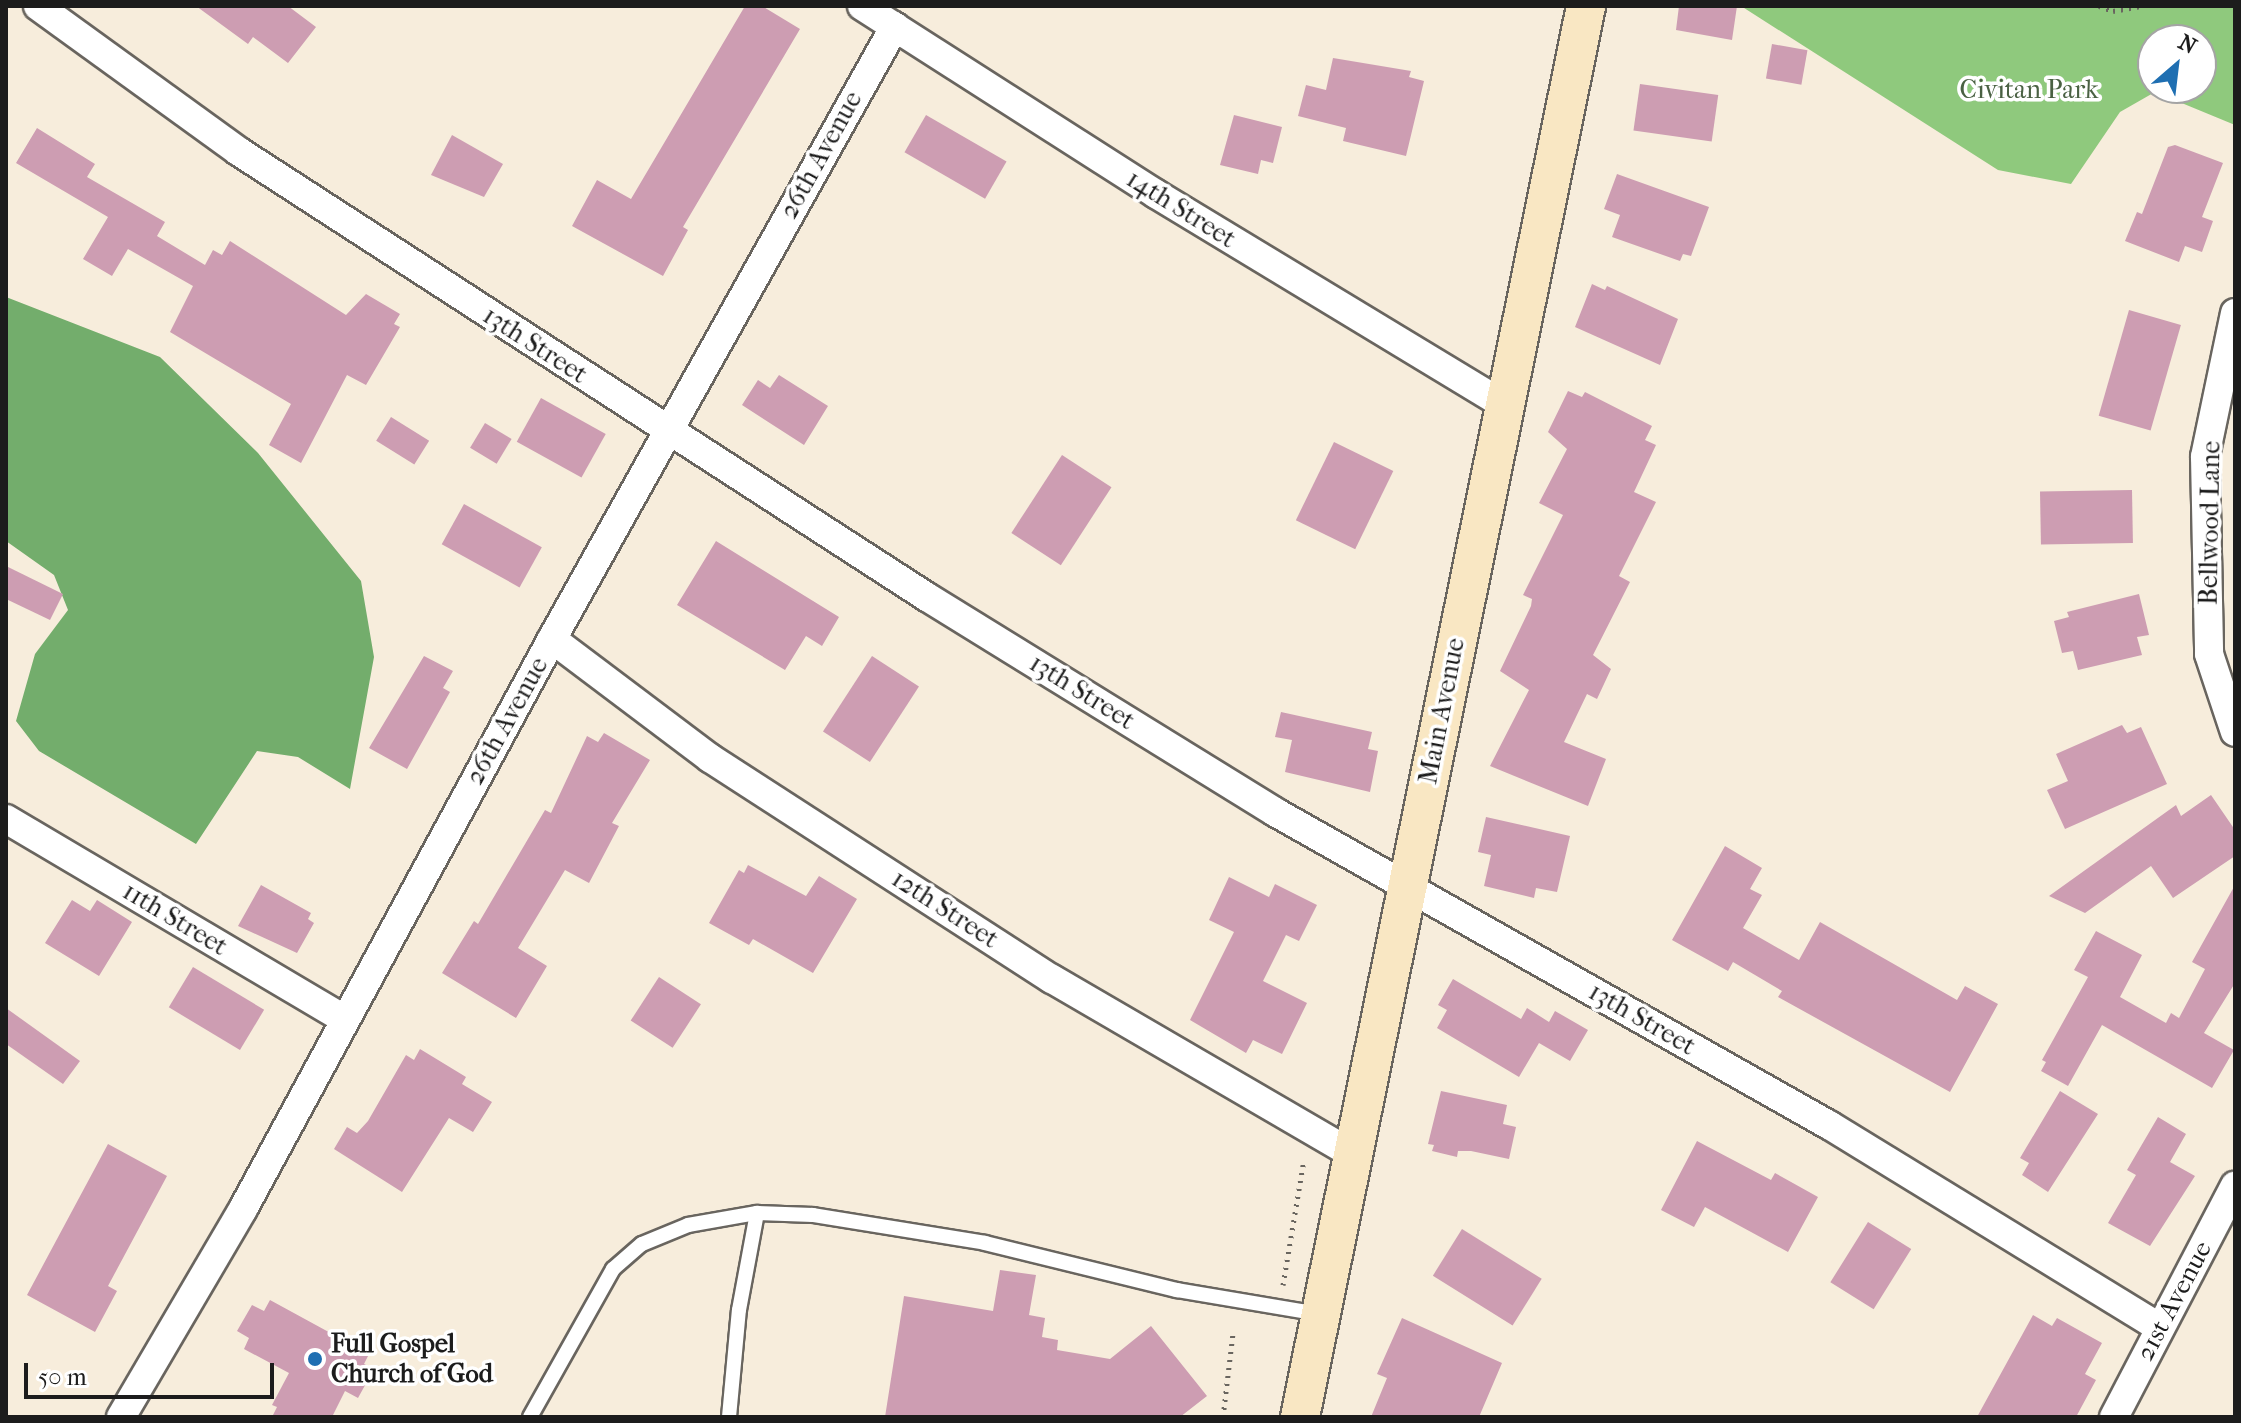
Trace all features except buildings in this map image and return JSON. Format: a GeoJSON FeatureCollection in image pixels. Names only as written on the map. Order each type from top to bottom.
{"type":"FeatureCollection","features":[{"type":"Feature","properties":{"kind":"main road","name":"Main Avenue"},"geometry":{"type":"LineString","coordinates":[[1300,1417],[1586,6]]}},
{"type":"Feature","properties":{"kind":"street","name":"13th Street"},"geometry":{"type":"LineString","coordinates":[[38,6],[238,151],[671,433],[1275,812],[1829,1125],[2159,1327]]}},
{"type":"Feature","properties":{"kind":"street","name":"14th Street"},"geometry":{"type":"LineString","coordinates":[[862,6],[1156,194],[1504,405]]}},
{"type":"Feature","properties":{"kind":"street","name":"26th Avenue"},"geometry":{"type":"LineString","coordinates":[[121,1417],[243,1209],[552,639],[671,433],[832,131],[895,26]]}},
{"type":"Feature","properties":{"kind":"street","name":"Bellwood Lane"},"geometry":{"type":"LineString","coordinates":[[2235,313],[2205,457],[2209,654],[2235,732]]}},
{"type":"Feature","properties":{"kind":"street","name":"12th Street"},"geometry":{"type":"LineString","coordinates":[[552,639],[710,758],[1052,979],[1353,1154]]}},
{"type":"Feature","properties":{"kind":"street","name":"11th Street"},"geometry":{"type":"LineString","coordinates":[[6,819],[344,1019]]}},
{"type":"Feature","properties":{"kind":"street","name":"21st Avenue"},"geometry":{"type":"LineString","coordinates":[[2114,1417],[2235,1186]]}},
{"type":"Feature","properties":{"kind":"lane"},"geometry":{"type":"LineString","coordinates":[[729,1417],[739,1310],[757,1213]]}},
{"type":"Feature","properties":{"kind":"lane"},"geometry":{"type":"LineString","coordinates":[[530,1417],[613,1269],[642,1244],[688,1225],[757,1213],[813,1215],[985,1243],[1177,1290],[1319,1314]]}},
{"type":"Feature","properties":{"kind":"path"},"geometry":{"type":"LineString","coordinates":[[2099,6],[2113,11],[2140,6]]}},
{"type":"Feature","properties":{"kind":"path"},"geometry":{"type":"LineString","coordinates":[[1282,1289],[1307,1144]]}},
{"type":"Feature","properties":{"kind":"path"},"geometry":{"type":"LineString","coordinates":[[1223,1417],[1233,1333]]}},
{"type":"Feature","properties":{"kind":"green space","name":"Civitan Park"},"geometry":{"type":"Polygon","coordinates":[[[1741,6],[2235,6],[2235,125],[2184,104],[2217,104],[2217,24],[2137,24],[2137,102],[2120,112],[2071,184],[1998,170],[1741,6]]]}},
{"type":"Feature","properties":{"kind":"green space"},"geometry":{"type":"Polygon","coordinates":[[[6,297],[160,357],[258,453],[361,581],[374,657],[350,789],[298,757],[257,751],[196,844],[39,751],[16,721],[35,654],[68,610],[54,575],[6,541],[6,297]]]}},
{"type":"Feature","properties":{"kind":"place","name":"Full Gospel Church of God"},"geometry":{"type":"Point","coordinates":[315,1359]}}]}
